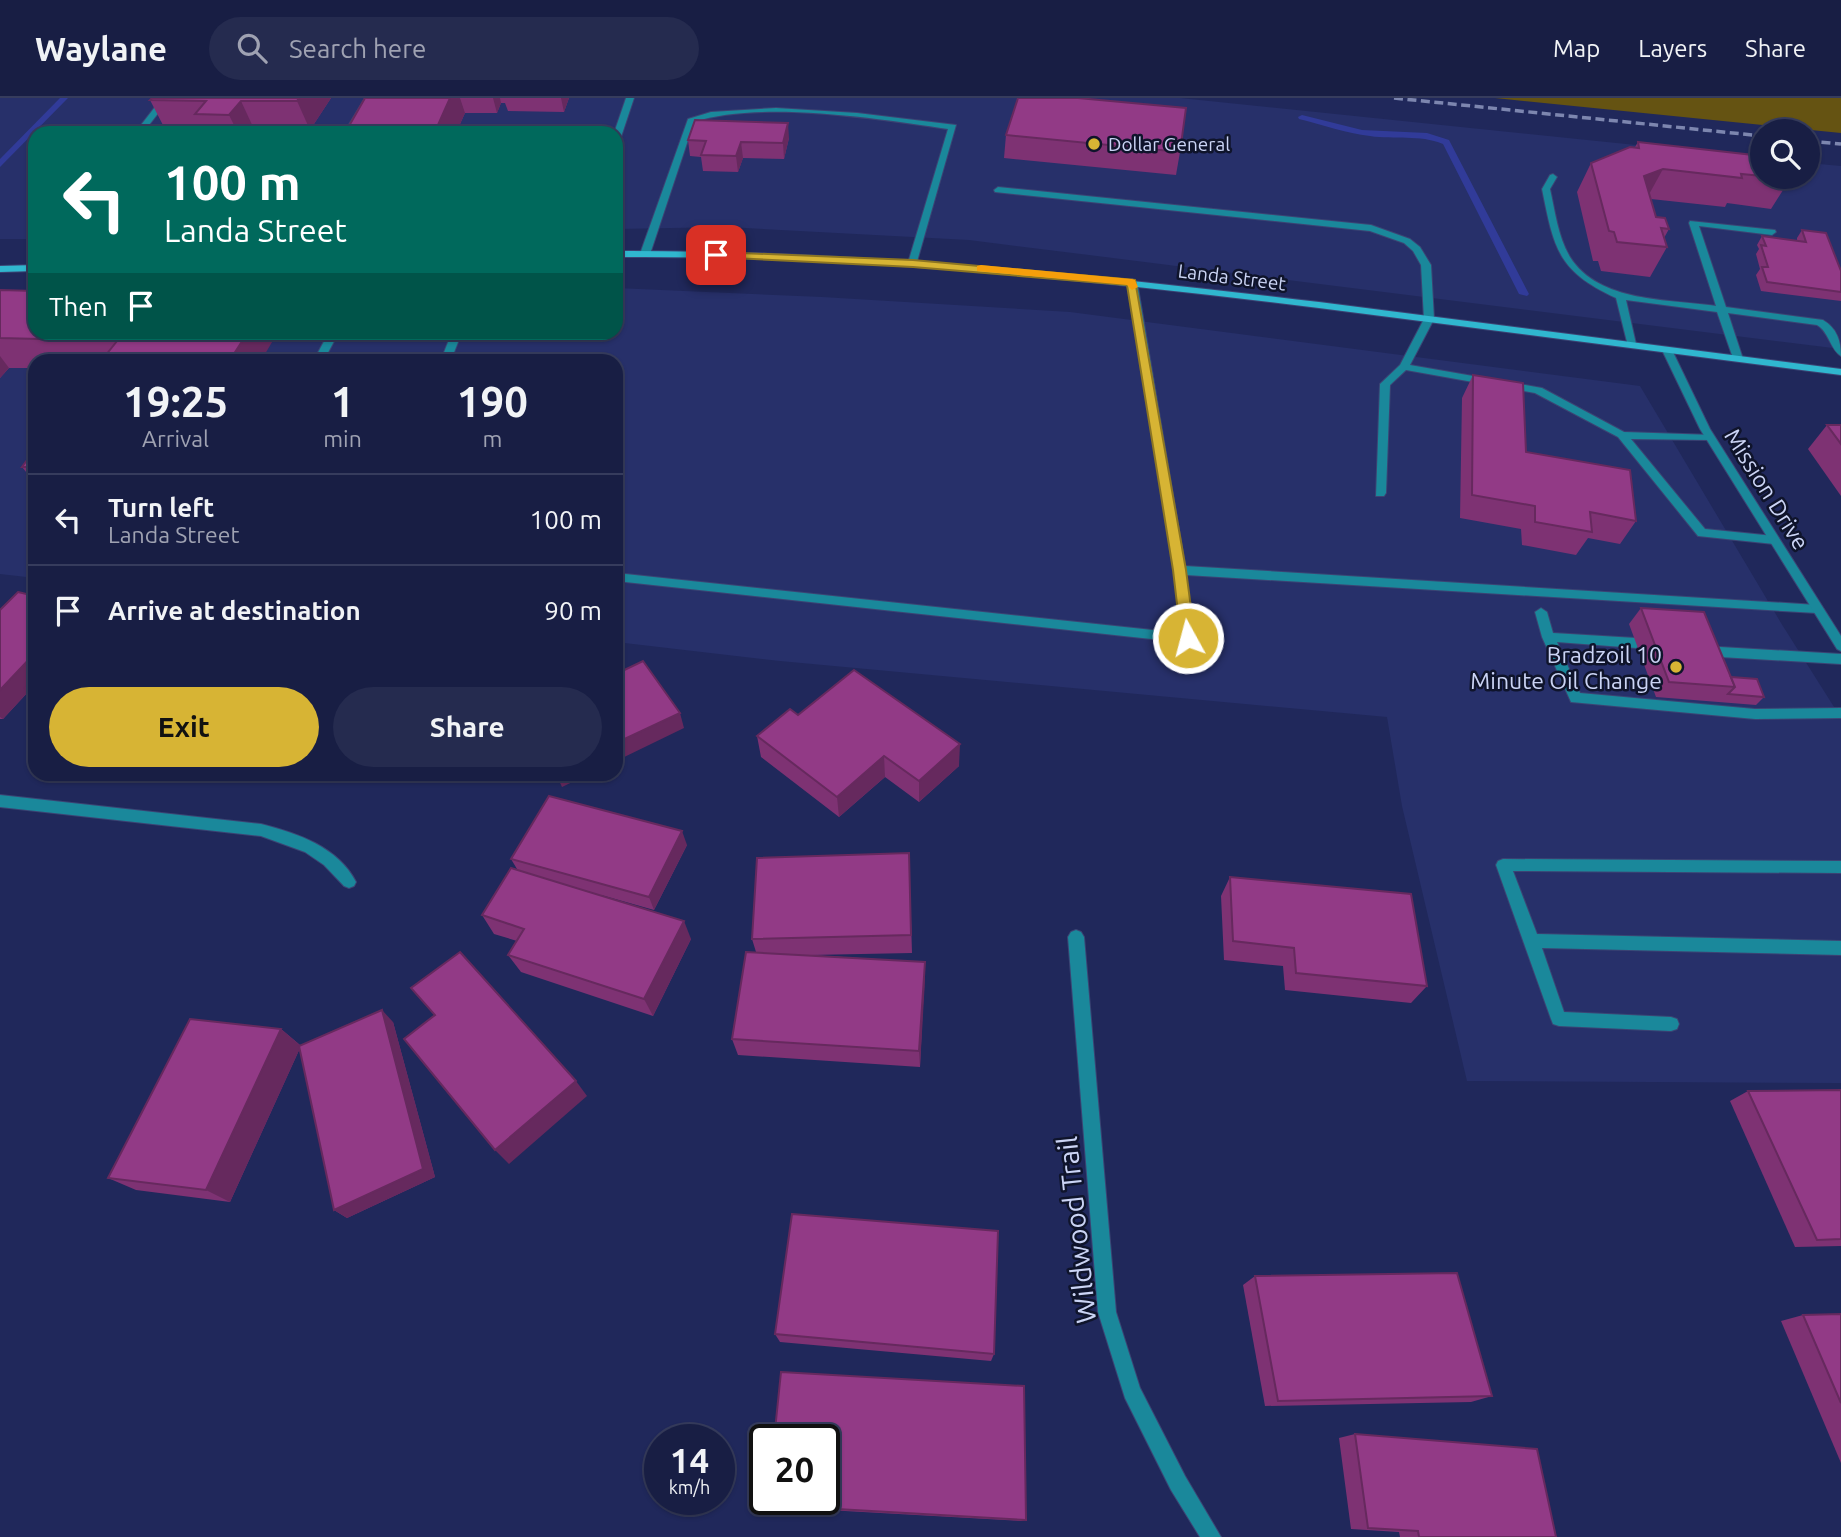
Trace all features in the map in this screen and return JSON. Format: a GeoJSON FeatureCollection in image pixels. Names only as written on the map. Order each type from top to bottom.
{"type":"FeatureCollection","features":[{"type":"Feature","properties":{"kind":"street"},"geometry":{"type":"LineString","coordinates":[[145,126],[166,98]]}},
{"type":"Feature","properties":{"kind":"street"},"geometry":{"type":"LineString","coordinates":[[352,126],[369,98]]}},
{"type":"Feature","properties":{"kind":"street"},"geometry":{"type":"LineString","coordinates":[[621,126],[630,98]]}},
{"type":"Feature","properties":{"kind":"street"},"geometry":{"type":"LineString","coordinates":[[645,254],[691,121],[697,115],[743,106],[829,107],[953,127],[913,263]]}},
{"type":"Feature","properties":{"kind":"street"},"geometry":{"type":"LineString","coordinates":[[1553,177],[1546,188],[1560,250],[1572,268],[1597,287],[1620,296],[1721,307],[1820,322],[1828,327],[1841,353]]}},
{"type":"Feature","properties":{"kind":"street"},"geometry":{"type":"LineString","coordinates":[[998,190],[1383,231],[1407,241],[1422,255],[1426,264],[1429,319],[1404,367],[1385,384],[1380,493]]}},
{"type":"Feature","properties":{"kind":"street"},"geometry":{"type":"LineString","coordinates":[[1738,359],[1693,223],[1772,232]]}},
{"type":"Feature","properties":{"kind":"street","name":"Landa Street"},"geometry":{"type":"LineString","coordinates":[[623,254],[913,263],[1132,282],[1841,372]]}},
{"type":"Feature","properties":{"kind":"street"},"geometry":{"type":"LineString","coordinates":[[0,268],[28,268]]}},
{"type":"Feature","properties":{"kind":"street"},"geometry":{"type":"LineString","coordinates":[[623,578],[1188,638],[1180,570],[1132,282]]}},
{"type":"Feature","properties":{"kind":"street"},"geometry":{"type":"LineString","coordinates":[[1620,296],[1631,344]]}},
{"type":"Feature","properties":{"kind":"street","name":"Mission Drive"},"geometry":{"type":"LineString","coordinates":[[1667,350],[1709,437],[1841,646]]}},
{"type":"Feature","properties":{"kind":"street"},"geometry":{"type":"LineString","coordinates":[[1404,367],[1538,390],[1622,435],[1702,533],[1774,540]]}},
{"type":"Feature","properties":{"kind":"street"},"geometry":{"type":"LineString","coordinates":[[1622,435],[1709,437]]}},
{"type":"Feature","properties":{"kind":"street"},"geometry":{"type":"LineString","coordinates":[[1180,570],[1817,609]]}},
{"type":"Feature","properties":{"kind":"street"},"geometry":{"type":"LineString","coordinates":[[1541,612],[1548,637],[1576,698],[1755,714],[1841,713]]}},
{"type":"Feature","properties":{"kind":"street"},"geometry":{"type":"LineString","coordinates":[[1548,637],[1636,643]]}},
{"type":"Feature","properties":{"kind":"street"},"geometry":{"type":"LineString","coordinates":[[1700,651],[1841,660]]}},
{"type":"Feature","properties":{"kind":"street"},"geometry":{"type":"LineString","coordinates":[[0,801],[261,830],[298,840],[327,856],[349,882]]}},
{"type":"Feature","properties":{"kind":"street"},"geometry":{"type":"LineString","coordinates":[[1671,1024],[1559,1019],[1503,865],[1841,867]]}},
{"type":"Feature","properties":{"kind":"street","name":"Wildwood Trail"},"geometry":{"type":"LineString","coordinates":[[1076,937],[1107,1312],[1132,1391],[1178,1483],[1211,1537]]}},
{"type":"Feature","properties":{"kind":"street"},"geometry":{"type":"LineString","coordinates":[[1532,941],[1841,948]]}},
{"type":"Feature","properties":{"kind":"shaded area"},"geometry":{"type":"Polygon","coordinates":[[[0,98],[1180,98],[1750,157],[1750,189],[1820,189],[1820,164],[1841,166],[1841,349],[969,240],[727,227],[623,229],[623,126],[28,126],[28,239],[0,239],[0,98]]]}},
{"type":"Feature","properties":{"kind":"shaded area"},"geometry":{"type":"Polygon","coordinates":[[[1495,98],[1841,98],[1841,133],[1820,131],[1820,119],[1750,119],[1750,124],[1495,98]]]}},
{"type":"Feature","properties":{"kind":"shaded area"},"geometry":{"type":"Polygon","coordinates":[[[623,288],[822,297],[1070,312],[1640,386],[1781,623],[1841,718],[1841,1083],[1467,1081],[1402,806],[1387,717],[780,661],[623,643],[623,354],[28,354],[28,577],[0,574],[0,303],[28,326],[28,340],[623,340],[623,288]]]}},
{"type":"Feature","properties":{"kind":"building"},"geometry":{"type":"Polygon","coordinates":[[[299,98],[297,101],[241,101],[229,115],[195,114],[206,101],[150,100],[299,98]]]}},
{"type":"Feature","properties":{"kind":"building"},"geometry":{"type":"Polygon","coordinates":[[[365,98],[450,98],[438,125],[349,126],[365,98]]]}},
{"type":"Feature","properties":{"kind":"building"},"geometry":{"type":"Polygon","coordinates":[[[1018,98],[1078,98],[1186,108],[1180,152],[1006,135],[1018,98]]]}},
{"type":"Feature","properties":{"kind":"building"},"geometry":{"type":"Polygon","coordinates":[[[695,120],[788,123],[783,143],[741,142],[736,156],[701,155],[706,141],[688,140],[695,120]]]}},
{"type":"Feature","properties":{"kind":"building"},"geometry":{"type":"Polygon","coordinates":[[[1638,142],[1750,155],[1750,175],[1741,174],[1742,178],[1663,169],[1644,176],[1656,217],[1665,218],[1669,229],[1661,228],[1667,247],[1617,242],[1614,232],[1609,231],[1591,163],[1630,147],[1639,148],[1638,142]]]}},
{"type":"Feature","properties":{"kind":"building"},"geometry":{"type":"Polygon","coordinates":[[[1802,230],[1826,233],[1841,271],[1841,292],[1767,282],[1762,267],[1768,267],[1761,245],[1766,246],[1762,236],[1806,242],[1802,230]]]}},
{"type":"Feature","properties":{"kind":"building"},"geometry":{"type":"Polygon","coordinates":[[[0,290],[28,291],[28,339],[0,338],[0,290]]]}},
{"type":"Feature","properties":{"kind":"building"},"geometry":{"type":"Polygon","coordinates":[[[78,340],[243,340],[234,354],[107,354],[117,341],[78,340]]]}},
{"type":"Feature","properties":{"kind":"building"},"geometry":{"type":"Polygon","coordinates":[[[1473,375],[1523,383],[1526,452],[1630,470],[1636,521],[1590,512],[1592,532],[1535,522],[1535,506],[1472,495],[1473,375]]]}},
{"type":"Feature","properties":{"kind":"building"},"geometry":{"type":"Polygon","coordinates":[[[1827,425],[1841,425],[1841,444],[1827,425]]]}},
{"type":"Feature","properties":{"kind":"building"},"geometry":{"type":"Polygon","coordinates":[[[18,592],[28,594],[28,660],[0,690],[0,610],[18,592]]]}},
{"type":"Feature","properties":{"kind":"building"},"geometry":{"type":"Polygon","coordinates":[[[1641,608],[1704,612],[1735,687],[1669,682],[1641,608]]]}},
{"type":"Feature","properties":{"kind":"building"},"geometry":{"type":"Polygon","coordinates":[[[643,661],[680,713],[623,740],[623,671],[643,661]]]}},
{"type":"Feature","properties":{"kind":"building"},"geometry":{"type":"Polygon","coordinates":[[[854,670],[960,744],[919,781],[884,756],[837,797],[757,736],[790,709],[798,715],[854,670]]]}},
{"type":"Feature","properties":{"kind":"building"},"geometry":{"type":"Polygon","coordinates":[[[1731,677],[1757,679],[1764,697],[1728,694],[1735,687],[1731,677]]]}},
{"type":"Feature","properties":{"kind":"building"},"geometry":{"type":"Polygon","coordinates":[[[549,796],[682,831],[649,897],[511,859],[549,796]]]}},
{"type":"Feature","properties":{"kind":"building"},"geometry":{"type":"Polygon","coordinates":[[[909,853],[911,935],[752,939],[757,858],[909,853]]]}},
{"type":"Feature","properties":{"kind":"building"},"geometry":{"type":"Polygon","coordinates":[[[511,868],[684,921],[644,999],[508,955],[524,929],[482,915],[511,868]]]}},
{"type":"Feature","properties":{"kind":"building"},"geometry":{"type":"Polygon","coordinates":[[[1230,877],[1411,894],[1427,986],[1296,973],[1294,948],[1233,941],[1230,877]]]}},
{"type":"Feature","properties":{"kind":"building"},"geometry":{"type":"Polygon","coordinates":[[[460,952],[576,1081],[495,1150],[404,1039],[435,1015],[411,988],[460,952]]]}},
{"type":"Feature","properties":{"kind":"building"},"geometry":{"type":"Polygon","coordinates":[[[746,952],[925,962],[919,1051],[732,1039],[746,952]]]}},
{"type":"Feature","properties":{"kind":"building"},"geometry":{"type":"Polygon","coordinates":[[[382,1010],[423,1169],[334,1210],[299,1046],[382,1010]]]}},
{"type":"Feature","properties":{"kind":"building"},"geometry":{"type":"Polygon","coordinates":[[[190,1019],[281,1029],[206,1190],[108,1178],[190,1019]]]}},
{"type":"Feature","properties":{"kind":"building"},"geometry":{"type":"Polygon","coordinates":[[[1841,1090],[1841,1239],[1817,1240],[1748,1091],[1841,1090]]]}},
{"type":"Feature","properties":{"kind":"building"},"geometry":{"type":"Polygon","coordinates":[[[792,1214],[998,1231],[994,1354],[775,1334],[792,1214]]]}},
{"type":"Feature","properties":{"kind":"building"},"geometry":{"type":"Polygon","coordinates":[[[1457,1273],[1492,1396],[1278,1401],[1255,1276],[1457,1273]]]}},
{"type":"Feature","properties":{"kind":"building"},"geometry":{"type":"Polygon","coordinates":[[[1841,1314],[1841,1403],[1803,1315],[1841,1314]]]}},
{"type":"Feature","properties":{"kind":"building"},"geometry":{"type":"Polygon","coordinates":[[[781,1372],[1024,1386],[1026,1520],[840,1509],[840,1424],[776,1424],[781,1372]]]}},
{"type":"Feature","properties":{"kind":"building"},"geometry":{"type":"Polygon","coordinates":[[[1355,1434],[1537,1449],[1556,1537],[1419,1537],[1418,1531],[1368,1528],[1355,1434]]]}},
{"type":"Feature","properties":{"kind":"waterway"},"geometry":{"type":"LineString","coordinates":[[37,126],[64,98]]}},
{"type":"Feature","properties":{"kind":"waterway"},"geometry":{"type":"LineString","coordinates":[[1302,117],[1362,133],[1427,136],[1446,142],[1524,294]]}},
{"type":"Feature","properties":{"kind":"waterway"},"geometry":{"type":"LineString","coordinates":[[0,164],[28,135]]}},
{"type":"Feature","properties":{"kind":"railway"},"geometry":{"type":"LineString","coordinates":[[1394,98],[1750,135]]}},
{"type":"Feature","properties":{"kind":"railway"},"geometry":{"type":"LineString","coordinates":[[1820,142],[1841,144]]}},
{"type":"Feature","properties":{"kind":"slow traffic"},"geometry":{"type":"LineString","coordinates":[[981,268],[1132,282],[1132,287]]}},
{"type":"Feature","properties":{"kind":"place","name":"Dollar General"},"geometry":{"type":"Point","coordinates":[1094,144]}},
{"type":"Feature","properties":{"kind":"place","name":"Bradzoil 10 Minute Oil Change"},"geometry":{"type":"Point","coordinates":[1676,667]}},
{"type":"Feature","properties":{"kind":"route"},"geometry":{"type":"LineString","coordinates":[[716,255],[913,263],[1132,282],[1180,570],[1188,638]]}}]}
